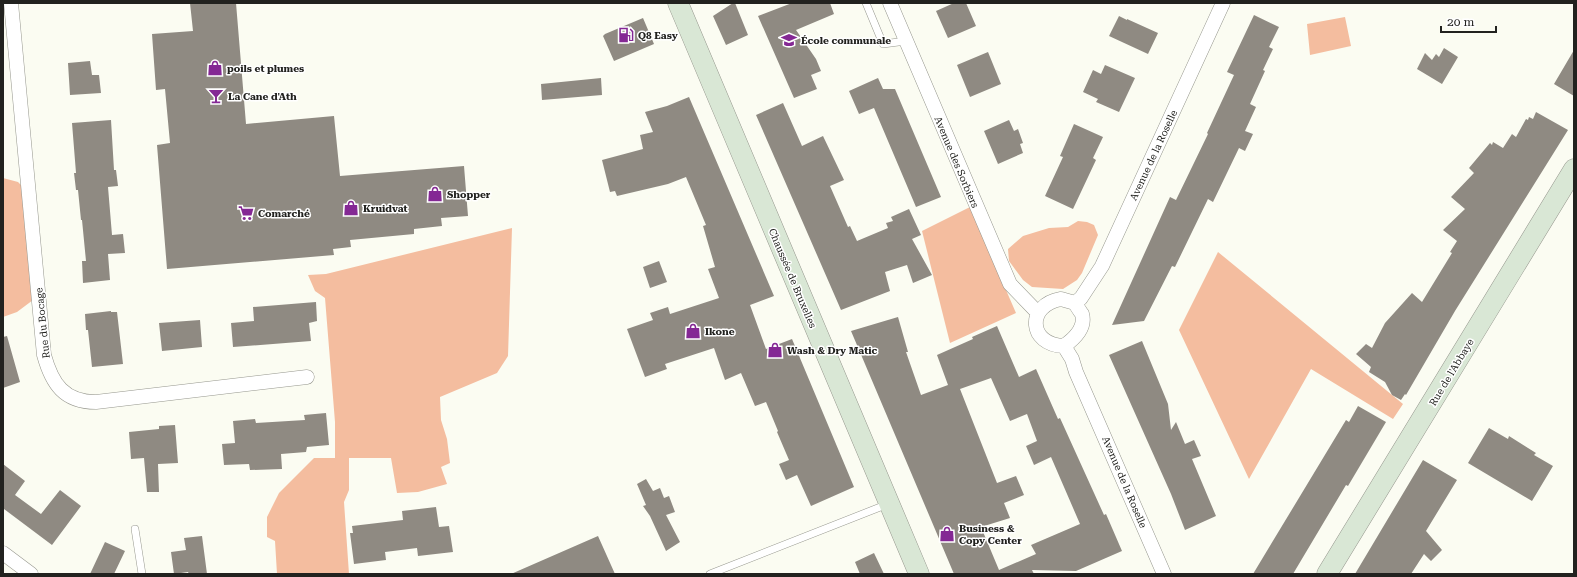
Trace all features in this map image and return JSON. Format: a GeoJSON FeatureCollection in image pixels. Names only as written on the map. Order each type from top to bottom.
{"type":"FeatureCollection","features":[{"type":"Feature","properties":{"kind":"street","name":"Rue du Bocage"},"geometry":{"type":"LineString","coordinates":[[11,3],[9,55],[23,122],[44,356],[54,382],[63,392],[74,398],[86,402],[96,402],[307,377]]}},
{"type":"Feature","properties":{"kind":"street","name":"Chaussée de Bruxelles"},"geometry":{"type":"LineString","coordinates":[[678,3],[919,574]]}},
{"type":"Feature","properties":{"kind":"street","name":"Avenue des Sorbiers"},"geometry":{"type":"LineString","coordinates":[[890,3],[1010,284],[1038,313]]}},
{"type":"Feature","properties":{"kind":"street","name":"Avenue de la Roselle"},"geometry":{"type":"LineString","coordinates":[[1075,303],[1081,298],[1102,266],[1223,3]]}},
{"type":"Feature","properties":{"kind":"street","name":"Rue de l'Abbaye"},"geometry":{"type":"LineString","coordinates":[[1327,574],[1574,169]]}},
{"type":"Feature","properties":{"kind":"street"},"geometry":{"type":"LineString","coordinates":[[1061,298],[1075,303],[1082,315],[1082,324],[1076,337],[1064,346],[1050,344],[1044,340],[1039,335],[1036,328],[1038,313],[1042,307],[1052,300],[1061,298]]}},
{"type":"Feature","properties":{"kind":"street","name":"Avenue de la Roselle"},"geometry":{"type":"LineString","coordinates":[[1064,346],[1072,359],[1076,372],[1164,574]]}},
{"type":"Feature","properties":{"kind":"street"},"geometry":{"type":"LineString","coordinates":[[3,553],[31,574]]}},
{"type":"Feature","properties":{"kind":"lane"},"geometry":{"type":"LineString","coordinates":[[866,3],[883,44],[906,41]]}},
{"type":"Feature","properties":{"kind":"lane"},"geometry":{"type":"LineString","coordinates":[[710,574],[890,503]]}},
{"type":"Feature","properties":{"kind":"lane"},"geometry":{"type":"LineString","coordinates":[[135,529],[142,574]]}},
{"type":"Feature","properties":{"kind":"shaded area"},"geometry":{"type":"Polygon","coordinates":[[[1345,17],[1351,46],[1310,55],[1307,24],[1345,17]]]}},
{"type":"Feature","properties":{"kind":"shaded area"},"geometry":{"type":"Polygon","coordinates":[[[3,178],[18,182],[29,193],[33,300],[17,312],[3,317],[3,178]]]}},
{"type":"Feature","properties":{"kind":"shaded area"},"geometry":{"type":"Polygon","coordinates":[[[970,207],[1016,313],[950,343],[922,231],[970,207]]]}},
{"type":"Feature","properties":{"kind":"shaded area"},"geometry":{"type":"Polygon","coordinates":[[[1078,221],[1087,222],[1094,225],[1098,235],[1082,273],[1077,280],[1063,289],[1032,287],[1023,280],[1009,261],[1008,249],[1023,236],[1049,228],[1068,227],[1078,221]]]}},
{"type":"Feature","properties":{"kind":"shaded area"},"geometry":{"type":"Polygon","coordinates":[[[512,228],[508,356],[497,373],[440,397],[441,420],[447,439],[450,463],[441,467],[447,484],[418,492],[397,493],[391,458],[349,458],[349,490],[344,502],[349,574],[277,574],[275,541],[267,537],[267,517],[279,493],[314,458],[335,458],[335,422],[325,298],[315,291],[308,275],[326,274],[512,228]]]}},
{"type":"Feature","properties":{"kind":"shaded area"},"geometry":{"type":"Polygon","coordinates":[[[1218,252],[1403,404],[1393,419],[1311,369],[1249,479],[1179,330],[1218,252]]]}},
{"type":"Feature","properties":{"kind":"building"},"geometry":{"type":"Polygon","coordinates":[[[190,3],[236,3],[246,124],[334,116],[340,176],[464,166],[468,216],[441,218],[442,226],[414,229],[414,234],[350,240],[351,247],[333,249],[334,255],[167,269],[157,145],[170,143],[165,89],[156,90],[152,34],[193,31],[190,3]]]}},
{"type":"Feature","properties":{"kind":"building"},"geometry":{"type":"Polygon","coordinates":[[[735,3],[748,35],[726,45],[713,16],[735,3]]]}},
{"type":"Feature","properties":{"kind":"building"},"geometry":{"type":"Polygon","coordinates":[[[792,3],[830,3],[834,14],[796,30],[816,59],[821,71],[811,75],[817,89],[794,98],[758,16],[792,3]]]}},
{"type":"Feature","properties":{"kind":"building"},"geometry":{"type":"Polygon","coordinates":[[[954,3],[966,3],[976,26],[948,38],[936,11],[954,3]]]}},
{"type":"Feature","properties":{"kind":"building"},"geometry":{"type":"Polygon","coordinates":[[[1254,15],[1279,27],[1269,47],[1273,49],[1263,70],[1265,71],[1250,104],[1256,107],[1245,131],[1253,134],[1245,151],[1239,148],[1213,202],[1208,199],[1175,267],[1172,266],[1144,321],[1112,325],[1170,197],[1176,200],[1208,134],[1207,133],[1234,75],[1227,72],[1254,15]]]}},
{"type":"Feature","properties":{"kind":"building"},"geometry":{"type":"Polygon","coordinates":[[[1119,16],[1158,33],[1148,54],[1109,36],[1119,16]]]}},
{"type":"Feature","properties":{"kind":"building"},"geometry":{"type":"Polygon","coordinates":[[[643,18],[654,44],[614,61],[603,36],[643,18]]]}},
{"type":"Feature","properties":{"kind":"building"},"geometry":{"type":"Polygon","coordinates":[[[1444,48],[1458,57],[1442,84],[1417,69],[1425,53],[1432,60],[1436,54],[1439,57],[1444,48]]]}},
{"type":"Feature","properties":{"kind":"building"},"geometry":{"type":"Polygon","coordinates":[[[1574,50],[1574,96],[1554,84],[1574,50]]]}},
{"type":"Feature","properties":{"kind":"building"},"geometry":{"type":"Polygon","coordinates":[[[988,52],[1001,84],[970,97],[957,65],[988,52]]]}},
{"type":"Feature","properties":{"kind":"building"},"geometry":{"type":"Polygon","coordinates":[[[90,61],[92,75],[99,75],[101,93],[70,95],[68,63],[90,61]]]}},
{"type":"Feature","properties":{"kind":"building"},"geometry":{"type":"Polygon","coordinates":[[[1105,65],[1135,78],[1119,112],[1096,102],[1098,99],[1083,92],[1093,70],[1101,74],[1105,65]]]}},
{"type":"Feature","properties":{"kind":"building"},"geometry":{"type":"Polygon","coordinates":[[[601,78],[602,95],[542,100],[541,84],[601,78]]]}},
{"type":"Feature","properties":{"kind":"building"},"geometry":{"type":"Polygon","coordinates":[[[878,78],[883,89],[895,89],[941,197],[916,207],[874,108],[859,114],[849,91],[878,78]]]}},
{"type":"Feature","properties":{"kind":"building"},"geometry":{"type":"Polygon","coordinates":[[[689,97],[774,296],[750,305],[766,349],[792,339],[854,487],[811,506],[797,475],[786,480],[779,464],[789,460],[766,402],[755,406],[741,373],[725,380],[714,348],[665,364],[667,369],[645,377],[627,329],[653,320],[650,313],[668,307],[670,314],[719,298],[708,269],[715,267],[703,226],[706,225],[686,177],[668,184],[617,196],[615,191],[610,192],[602,160],[643,149],[640,135],[653,132],[645,112],[667,106],[689,97]]]}},
{"type":"Feature","properties":{"kind":"building"},"geometry":{"type":"Polygon","coordinates":[[[783,103],[802,146],[823,136],[844,180],[830,186],[848,227],[850,226],[857,241],[888,228],[886,223],[893,221],[891,217],[909,209],[921,235],[912,239],[932,275],[913,283],[907,265],[885,272],[890,291],[841,310],[756,115],[783,103]]]}},
{"type":"Feature","properties":{"kind":"building"},"geometry":{"type":"Polygon","coordinates":[[[1536,112],[1568,130],[1455,311],[1406,395],[1405,394],[1401,400],[1392,395],[1385,382],[1369,372],[1371,367],[1356,354],[1366,344],[1372,348],[1385,323],[1412,293],[1422,302],[1452,253],[1450,252],[1457,241],[1443,230],[1465,209],[1451,197],[1474,173],[1469,168],[1490,143],[1492,145],[1493,142],[1503,148],[1512,134],[1516,137],[1526,119],[1528,120],[1529,117],[1533,119],[1536,112]]]}},
{"type":"Feature","properties":{"kind":"building"},"geometry":{"type":"Polygon","coordinates":[[[111,120],[114,170],[116,170],[118,186],[108,187],[112,235],[123,234],[125,253],[108,254],[110,280],[83,283],[82,261],[86,261],[78,190],[76,190],[74,173],[76,173],[72,123],[111,120]]]}},
{"type":"Feature","properties":{"kind":"building"},"geometry":{"type":"Polygon","coordinates":[[[1009,120],[1014,131],[1018,129],[1023,143],[1020,144],[1023,153],[998,164],[984,131],[1009,120]]]}},
{"type":"Feature","properties":{"kind":"building"},"geometry":{"type":"Polygon","coordinates":[[[1074,124],[1103,137],[1093,158],[1096,160],[1073,209],[1045,196],[1063,157],[1060,156],[1074,124]]]}},
{"type":"Feature","properties":{"kind":"building"},"geometry":{"type":"Polygon","coordinates":[[[659,261],[667,282],[650,288],[643,267],[659,261]]]}},
{"type":"Feature","properties":{"kind":"building"},"geometry":{"type":"Polygon","coordinates":[[[316,302],[317,321],[309,323],[311,341],[233,347],[231,323],[254,321],[253,307],[316,302]]]}},
{"type":"Feature","properties":{"kind":"building"},"geometry":{"type":"Polygon","coordinates":[[[111,311],[117,312],[123,364],[92,367],[85,314],[111,311]]]}},
{"type":"Feature","properties":{"kind":"building"},"geometry":{"type":"Polygon","coordinates":[[[898,317],[908,352],[906,352],[921,395],[948,385],[937,355],[973,339],[972,337],[997,326],[1019,377],[1036,369],[1058,419],[1060,418],[1122,551],[1076,571],[1032,570],[1034,574],[954,574],[851,331],[898,317]],[[991,378],[960,389],[997,483],[1016,476],[1024,495],[1004,503],[1010,518],[981,527],[999,570],[1036,554],[1031,545],[1080,524],[1051,457],[1034,465],[1026,446],[1037,441],[1027,414],[1010,421],[991,378]]]}},
{"type":"Feature","properties":{"kind":"building"},"geometry":{"type":"Polygon","coordinates":[[[200,320],[202,347],[162,351],[159,323],[200,320]]]}},
{"type":"Feature","properties":{"kind":"building"},"geometry":{"type":"Polygon","coordinates":[[[7,336],[20,382],[3,388],[3,337],[7,336]]]}},
{"type":"Feature","properties":{"kind":"building"},"geometry":{"type":"Polygon","coordinates":[[[1142,341],[1168,404],[1171,430],[1176,422],[1185,444],[1194,440],[1201,456],[1192,459],[1216,516],[1185,530],[1171,494],[1109,355],[1142,341]]]}},
{"type":"Feature","properties":{"kind":"building"},"geometry":{"type":"Polygon","coordinates":[[[1358,406],[1386,422],[1348,486],[1346,485],[1293,574],[1253,574],[1346,420],[1349,422],[1358,406]]]}},
{"type":"Feature","properties":{"kind":"building"},"geometry":{"type":"Polygon","coordinates":[[[326,413],[329,445],[307,447],[306,452],[281,454],[282,469],[250,470],[249,464],[224,465],[222,444],[235,443],[233,421],[255,419],[256,423],[305,420],[304,415],[326,413]]]}},
{"type":"Feature","properties":{"kind":"building"},"geometry":{"type":"Polygon","coordinates":[[[175,425],[178,463],[158,464],[159,492],[147,492],[144,458],[131,459],[129,432],[159,429],[159,426],[175,425]]]}},
{"type":"Feature","properties":{"kind":"building"},"geometry":{"type":"Polygon","coordinates":[[[1489,428],[1508,439],[1509,436],[1536,453],[1534,455],[1553,466],[1532,501],[1468,463],[1489,428]]]}},
{"type":"Feature","properties":{"kind":"building"},"geometry":{"type":"Polygon","coordinates":[[[1423,460],[1457,480],[1426,531],[1442,550],[1431,561],[1424,554],[1411,574],[1355,574],[1423,460]]]}},
{"type":"Feature","properties":{"kind":"building"},"geometry":{"type":"Polygon","coordinates":[[[3,464],[25,481],[15,495],[41,514],[60,490],[81,506],[52,545],[4,509],[3,510],[3,464]]]}},
{"type":"Feature","properties":{"kind":"building"},"geometry":{"type":"Polygon","coordinates":[[[646,479],[653,491],[660,488],[664,498],[669,496],[675,512],[666,515],[680,542],[666,551],[650,516],[643,506],[646,505],[637,484],[646,479]]]}},
{"type":"Feature","properties":{"kind":"building"},"geometry":{"type":"Polygon","coordinates":[[[436,507],[439,527],[449,526],[453,552],[418,556],[417,548],[385,552],[386,560],[354,564],[350,533],[353,533],[352,526],[403,520],[402,511],[436,507]]]}},
{"type":"Feature","properties":{"kind":"building"},"geometry":{"type":"Polygon","coordinates":[[[202,536],[207,574],[189,574],[188,572],[174,574],[171,552],[186,550],[184,538],[202,536]]]}},
{"type":"Feature","properties":{"kind":"building"},"geometry":{"type":"Polygon","coordinates":[[[598,536],[615,574],[511,574],[598,536]]]}},
{"type":"Feature","properties":{"kind":"building"},"geometry":{"type":"Polygon","coordinates":[[[105,542],[125,551],[114,574],[90,574],[105,542]]]}},
{"type":"Feature","properties":{"kind":"building"},"geometry":{"type":"Polygon","coordinates":[[[874,553],[884,574],[860,574],[855,562],[874,553]]]}},
{"type":"Feature","properties":{"kind":"place","name":"Q8 Easy"},"geometry":{"type":"Point","coordinates":[626,35]}},
{"type":"Feature","properties":{"kind":"place","name":"École communale"},"geometry":{"type":"Point","coordinates":[789,40]}},
{"type":"Feature","properties":{"kind":"place","name":"poils et plumes"},"geometry":{"type":"Point","coordinates":[215,68]}},
{"type":"Feature","properties":{"kind":"place","name":"La Cane d'Ath"},"geometry":{"type":"Point","coordinates":[216,96]}},
{"type":"Feature","properties":{"kind":"place","name":"Shopper"},"geometry":{"type":"Point","coordinates":[435,194]}},
{"type":"Feature","properties":{"kind":"place","name":"Kruidvat"},"geometry":{"type":"Point","coordinates":[351,208]}},
{"type":"Feature","properties":{"kind":"place","name":"Comarché"},"geometry":{"type":"Point","coordinates":[246,213]}},
{"type":"Feature","properties":{"kind":"place","name":"Ikone"},"geometry":{"type":"Point","coordinates":[693,331]}},
{"type":"Feature","properties":{"kind":"place","name":"Wash & Dry Matic"},"geometry":{"type":"Point","coordinates":[775,350]}},
{"type":"Feature","properties":{"kind":"place","name":"Business & Copy Center"},"geometry":{"type":"Point","coordinates":[947,534]}}]}
